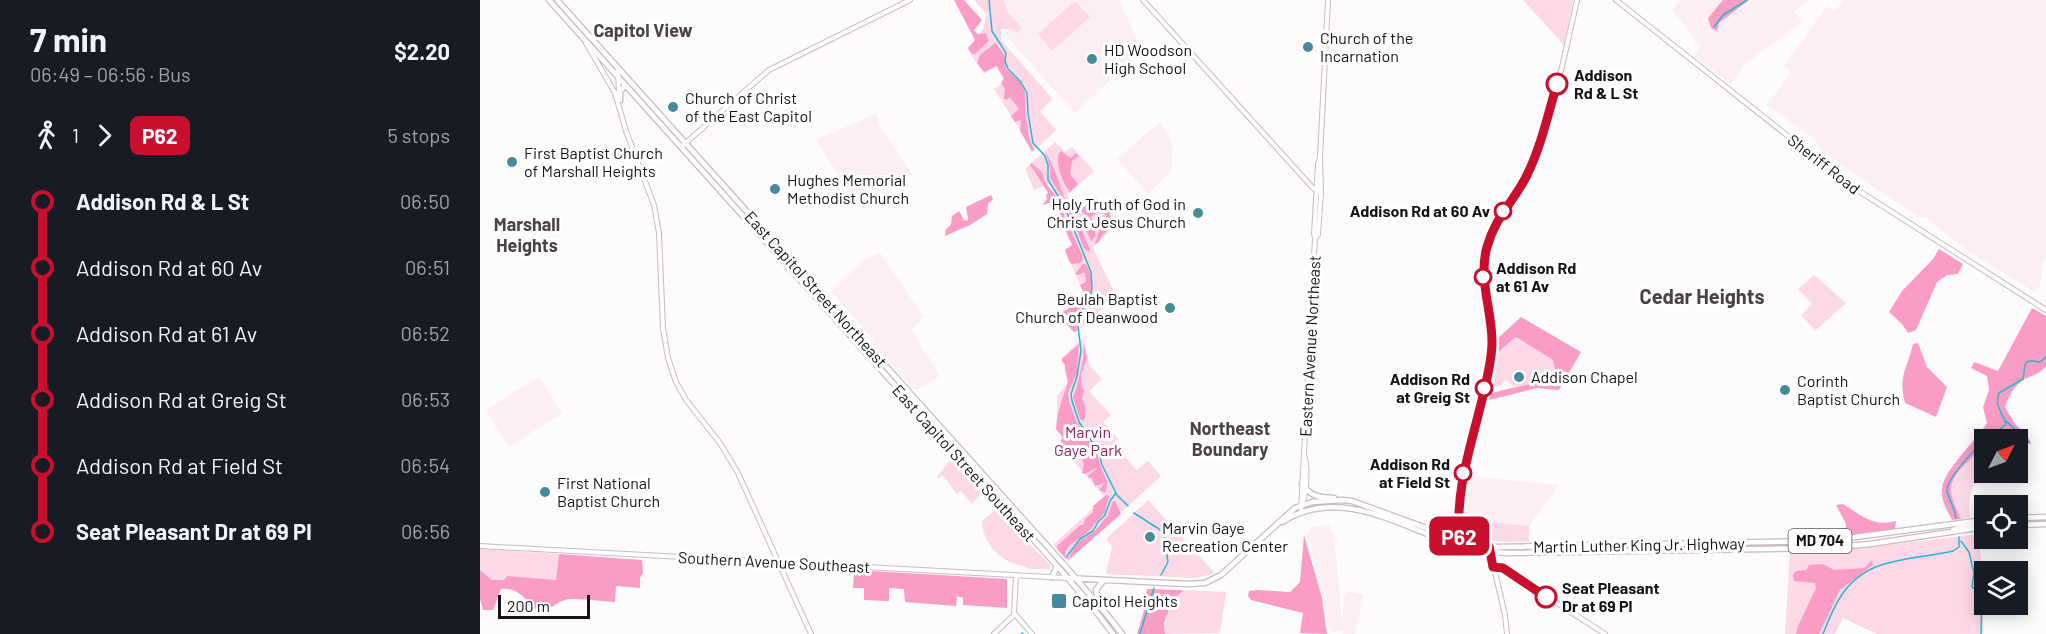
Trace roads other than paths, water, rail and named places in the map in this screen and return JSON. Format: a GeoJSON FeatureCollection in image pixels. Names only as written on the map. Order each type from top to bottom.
{"type":"FeatureCollection","features":[{"type":"Feature","properties":{"kind":"main road"},"geometry":{"type":"LineString","coordinates":[[683,145],[767,71],[910,0]]}},
{"type":"Feature","properties":{"kind":"main road"},"geometry":{"type":"LineString","coordinates":[[1143,0],[1319,192]]}},
{"type":"Feature","properties":{"kind":"main road","name":"Eastern Avenue Northeast"},"geometry":{"type":"LineString","coordinates":[[1300,512],[1305,500],[1306,460],[1304,454],[1314,234],[1319,192],[1328,0]]}},
{"type":"Feature","properties":{"kind":"main road"},"geometry":{"type":"LineString","coordinates":[[1458,542],[1461,482],[1490,367],[1492,350],[1491,324],[1483,282],[1486,251],[1499,218],[1521,187],[1531,165],[1562,67],[1577,0]]}},
{"type":"Feature","properties":{"kind":"main road","name":"Sheriff Road"},"geometry":{"type":"LineString","coordinates":[[1616,0],[1851,186],[2046,310]]}},
{"type":"Feature","properties":{"kind":"main road","name":"East Capitol Street Northeast"},"geometry":{"type":"LineString","coordinates":[[554,1],[618,68],[683,145],[1076,578],[1122,634]]}},
{"type":"Feature","properties":{"kind":"main road","name":"East Capitol Street Southeast"},"geometry":{"type":"LineString","coordinates":[[554,1],[584,40],[683,145],[1095,609],[1113,634]]}},
{"type":"Feature","properties":{"kind":"main road"},"geometry":{"type":"LineString","coordinates":[[584,40],[612,87],[652,199],[657,218],[662,322],[666,350],[674,377],[686,400],[720,443],[738,473],[811,634]]}},
{"type":"Feature","properties":{"kind":"main road"},"geometry":{"type":"LineString","coordinates":[[618,68],[620,79],[617,93],[620,100]]}},
{"type":"Feature","properties":{"kind":"main road"},"geometry":{"type":"LineString","coordinates":[[622,115],[620,92],[625,85]]}},
{"type":"Feature","properties":{"kind":"main road"},"geometry":{"type":"LineString","coordinates":[[1304,486],[1315,496],[1343,500]]}},
{"type":"Feature","properties":{"kind":"main road","name":"Martin Luther King Jr. Highway"},"geometry":{"type":"LineString","coordinates":[[1301,505],[1343,500],[1366,505],[1458,542]]}},
{"type":"Feature","properties":{"kind":"main road"},"geometry":{"type":"LineString","coordinates":[[1067,578],[1199,584],[1215,579],[1301,505]]}},
{"type":"Feature","properties":{"kind":"main road","name":"Martin Luther King Jr. Highway"},"geometry":{"type":"LineString","coordinates":[[1300,512],[1331,507],[1356,508],[1458,542],[1489,549],[1531,553],[1823,548],[1951,532],[1957,528],[1974,525]]}},
{"type":"Feature","properties":{"kind":"main road"},"geometry":{"type":"LineString","coordinates":[[1273,528],[1300,512]]}},
{"type":"Feature","properties":{"kind":"main road"},"geometry":{"type":"LineString","coordinates":[[2028,519],[2046,517]]}},
{"type":"Feature","properties":{"kind":"main road"},"geometry":{"type":"LineString","coordinates":[[2028,522],[2046,524]]}},
{"type":"Feature","properties":{"kind":"main road","name":"Martin Luther King Jr. Highway"},"geometry":{"type":"LineString","coordinates":[[1489,549],[1819,542],[1974,525]]}},
{"type":"Feature","properties":{"kind":"main road","name":"Southern Avenue Southeast"},"geometry":{"type":"LineString","coordinates":[[480,546],[1067,578]]}},
{"type":"Feature","properties":{"kind":"main road"},"geometry":{"type":"LineString","coordinates":[[1489,549],[1505,615],[1507,634]]}},
{"type":"Feature","properties":{"kind":"main road"},"geometry":{"type":"LineString","coordinates":[[1052,577],[1056,565]]}},
{"type":"Feature","properties":{"kind":"main road"},"geometry":{"type":"LineString","coordinates":[[1493,567],[1503,568],[1605,634]]}},
{"type":"Feature","properties":{"kind":"main road"},"geometry":{"type":"LineString","coordinates":[[1016,575],[1015,614],[1032,634]]}},
{"type":"Feature","properties":{"kind":"main road"},"geometry":{"type":"LineString","coordinates":[[1099,604],[1096,590],[1105,579]]}},
{"type":"Feature","properties":{"kind":"main road"},"geometry":{"type":"LineString","coordinates":[[994,634],[1015,614]]}},
{"type":"Feature","properties":{"kind":"waterway"},"geometry":{"type":"LineString","coordinates":[[989,0],[992,31],[1006,53],[1005,61],[1008,69],[1021,82],[1027,93],[1033,143],[1045,156],[1048,165],[1048,180],[1064,205],[1091,272],[1090,299],[1077,317],[1081,351],[1071,394],[1072,401],[1079,422],[1099,452],[1102,465],[1117,495],[1128,506]]}},
{"type":"Feature","properties":{"kind":"waterway"},"geometry":{"type":"LineString","coordinates":[[1714,27],[1723,15],[1747,0]]}},
{"type":"Feature","properties":{"kind":"waterway"},"geometry":{"type":"LineString","coordinates":[[2000,429],[2006,424],[1998,406],[1999,393],[2023,379],[2027,362],[2040,362],[2046,357]]}},
{"type":"Feature","properties":{"kind":"waterway"},"geometry":{"type":"LineString","coordinates":[[2006,421],[2030,443]]}},
{"type":"Feature","properties":{"kind":"waterway"},"geometry":{"type":"LineString","coordinates":[[1956,518],[1947,491],[1948,486],[1974,451]]}},
{"type":"Feature","properties":{"kind":"waterway"},"geometry":{"type":"LineString","coordinates":[[1067,556],[1080,539],[1093,531],[1105,515],[1116,493]]}},
{"type":"Feature","properties":{"kind":"waterway"},"geometry":{"type":"LineString","coordinates":[[1134,513],[1159,529],[1164,535],[1168,562],[1161,575]]}},
{"type":"Feature","properties":{"kind":"waterway"},"geometry":{"type":"LineString","coordinates":[[1823,634],[1841,596],[1864,573],[1891,562],[1953,551],[1959,547],[1959,537]]}},
{"type":"Feature","properties":{"kind":"waterway"},"geometry":{"type":"LineString","coordinates":[[1961,541],[1969,552],[1974,573],[1972,587],[1982,593],[1981,634]]}},
{"type":"Feature","properties":{"kind":"waterway"},"geometry":{"type":"LineString","coordinates":[[1140,634],[1154,588]]}},
{"type":"Feature","properties":{"kind":"place","name":"Church of the Incarnation"},"geometry":{"type":"Point","coordinates":[1308,47]}},
{"type":"Feature","properties":{"kind":"place","name":"HD Woodson High School"},"geometry":{"type":"Point","coordinates":[1092,59]}},
{"type":"Feature","properties":{"kind":"place","name":"Addison Rd & L St"},"geometry":{"type":"Point","coordinates":[1557,84]}},
{"type":"Feature","properties":{"kind":"place","name":"Church of Christ of the East Capitol"},"geometry":{"type":"Point","coordinates":[673,107]}},
{"type":"Feature","properties":{"kind":"place","name":"First Baptist Church of Marshall Heights"},"geometry":{"type":"Point","coordinates":[512,162]}},
{"type":"Feature","properties":{"kind":"place","name":"Hughes Memorial Methodist Church"},"geometry":{"type":"Point","coordinates":[775,189]}},
{"type":"Feature","properties":{"kind":"place","name":"Addison Rd at 60 Av"},"geometry":{"type":"Point","coordinates":[1503,211]}},
{"type":"Feature","properties":{"kind":"place","name":"Holy Truth of God in Christ Jesus Church"},"geometry":{"type":"Point","coordinates":[1198,213]}},
{"type":"Feature","properties":{"kind":"place","name":"Addison Rd at 61 Av"},"geometry":{"type":"Point","coordinates":[1483,277]}},
{"type":"Feature","properties":{"kind":"place","name":"Beulah Baptist Church of Deanwood"},"geometry":{"type":"Point","coordinates":[1170,308]}},
{"type":"Feature","properties":{"kind":"place","name":"Addison Chapel"},"geometry":{"type":"Point","coordinates":[1519,377]}},
{"type":"Feature","properties":{"kind":"place","name":"Addison Rd at Greig St"},"geometry":{"type":"Point","coordinates":[1484,388]}},
{"type":"Feature","properties":{"kind":"place","name":"Corinth Baptist Church"},"geometry":{"type":"Point","coordinates":[1785,390]}},
{"type":"Feature","properties":{"kind":"place","name":"Addison Rd at Field St"},"geometry":{"type":"Point","coordinates":[1463,473]}},
{"type":"Feature","properties":{"kind":"place","name":"First National Baptist Church"},"geometry":{"type":"Point","coordinates":[545,492]}},
{"type":"Feature","properties":{"kind":"place","name":"Marvin Gaye Recreation Center"},"geometry":{"type":"Point","coordinates":[1150,537]}},
{"type":"Feature","properties":{"kind":"place","name":"Seat Pleasant Dr at 69 Pl"},"geometry":{"type":"Point","coordinates":[1546,597]}},
{"type":"Feature","properties":{"kind":"place","name":"Capitol Heights"},"geometry":{"type":"Point","coordinates":[1059,601]}},
{"type":"Feature","properties":{"kind":"district","name":"Capitol View"},"geometry":{"type":"Point","coordinates":[643,31]}},
{"type":"Feature","properties":{"kind":"district","name":"Marshall Heights"},"geometry":{"type":"Point","coordinates":[527,235]}},
{"type":"Feature","properties":{"kind":"district","name":"Cedar Heights"},"geometry":{"type":"Point","coordinates":[1702,297]}},
{"type":"Feature","properties":{"kind":"district","name":"Northeast Boundary"},"geometry":{"type":"Point","coordinates":[1230,439]}},
{"type":"Feature","properties":{"kind":"park label","name":"Marvin Gaye Park"},"geometry":{"type":"Point","coordinates":[1088,441]}}]}
